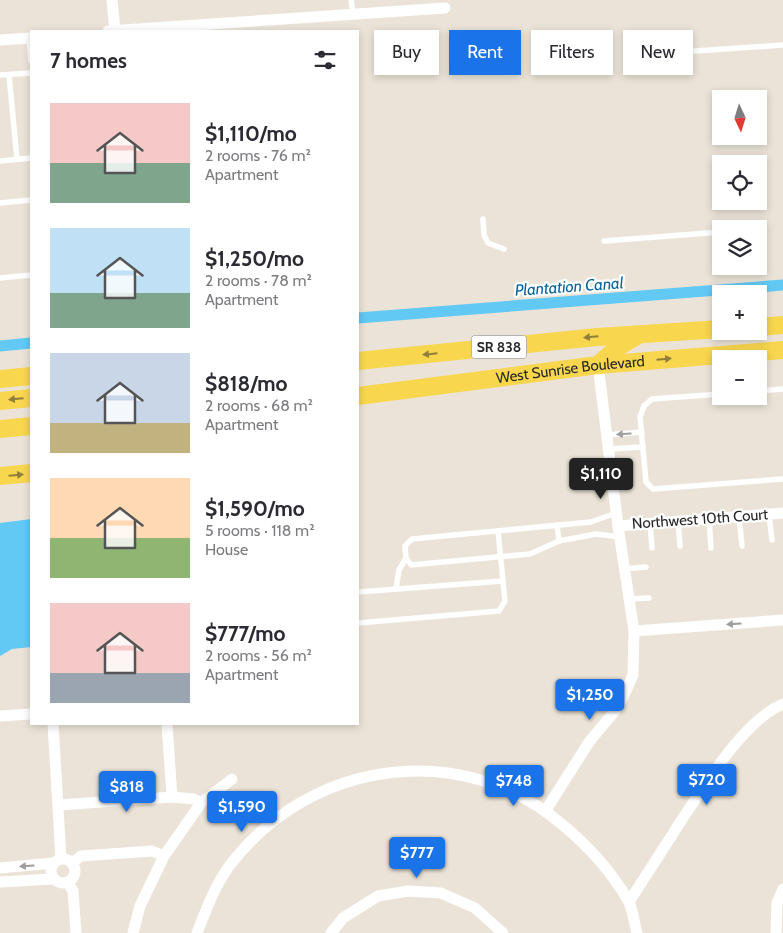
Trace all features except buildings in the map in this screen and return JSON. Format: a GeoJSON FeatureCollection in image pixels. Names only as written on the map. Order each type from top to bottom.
{"type":"FeatureCollection","features":[{"type":"Feature","properties":{"kind":"main road"},"geometry":{"type":"LineString","coordinates":[[767,326],[783,325]]}},
{"type":"Feature","properties":{"kind":"main road","name":"West Sunrise Boulevard"},"geometry":{"type":"LineString","coordinates":[[359,360],[597,337],[712,330]]}},
{"type":"Feature","properties":{"kind":"main road"},"geometry":{"type":"LineString","coordinates":[[598,365],[618,347],[640,334]]}},
{"type":"Feature","properties":{"kind":"main road","name":"West Sunrise Boulevard"},"geometry":{"type":"LineString","coordinates":[[359,398],[598,365],[783,350]]}},
{"type":"Feature","properties":{"kind":"main road"},"geometry":{"type":"LineString","coordinates":[[0,379],[30,376]]}},
{"type":"Feature","properties":{"kind":"main road"},"geometry":{"type":"LineString","coordinates":[[0,401],[30,398]]}},
{"type":"Feature","properties":{"kind":"main road"},"geometry":{"type":"LineString","coordinates":[[0,429],[30,426]]}},
{"type":"Feature","properties":{"kind":"main road"},"geometry":{"type":"LineString","coordinates":[[0,476],[30,473]]}},
{"type":"Feature","properties":{"kind":"street"},"geometry":{"type":"LineString","coordinates":[[112,0],[115,30]]}},
{"type":"Feature","properties":{"kind":"street"},"geometry":{"type":"LineString","coordinates":[[129,30],[353,14],[444,4]]}},
{"type":"Feature","properties":{"kind":"street"},"geometry":{"type":"LineString","coordinates":[[0,40],[30,38]]}},
{"type":"Feature","properties":{"kind":"street"},"geometry":{"type":"LineString","coordinates":[[546,810],[589,742],[619,706],[633,675],[634,631],[616,513],[598,365]]}},
{"type":"Feature","properties":{"kind":"street","name":"Northwest 10th Court"},"geometry":{"type":"LineString","coordinates":[[619,531],[650,523],[783,513]]}},
{"type":"Feature","properties":{"kind":"street"},"geometry":{"type":"LineString","coordinates":[[634,631],[783,620]]}},
{"type":"Feature","properties":{"kind":"street"},"geometry":{"type":"LineString","coordinates":[[629,902],[707,781],[742,735],[775,707],[783,704]]}},
{"type":"Feature","properties":{"kind":"street"},"geometry":{"type":"LineString","coordinates":[[0,716],[30,714]]}},
{"type":"Feature","properties":{"kind":"street"},"geometry":{"type":"LineString","coordinates":[[0,868],[57,861],[69,860],[74,866],[75,874],[67,882],[59,883],[53,879],[50,871],[57,861],[59,805],[54,725]]}},
{"type":"Feature","properties":{"kind":"street"},"geometry":{"type":"LineString","coordinates":[[167,725],[172,797]]}},
{"type":"Feature","properties":{"kind":"street"},"geometry":{"type":"LineString","coordinates":[[197,933],[212,894],[230,865],[257,836],[284,814],[308,798],[340,783],[370,775],[406,771],[436,771],[482,780],[512,791],[546,810],[581,840],[629,902],[637,933]]}},
{"type":"Feature","properties":{"kind":"street"},"geometry":{"type":"LineString","coordinates":[[133,933],[140,906],[164,856],[201,803],[232,779]]}},
{"type":"Feature","properties":{"kind":"street"},"geometry":{"type":"LineString","coordinates":[[59,805],[172,797],[194,799],[201,803]]}},
{"type":"Feature","properties":{"kind":"street"},"geometry":{"type":"LineString","coordinates":[[72,863],[81,856],[152,851],[164,856]]}},
{"type":"Feature","properties":{"kind":"street"},"geometry":{"type":"LineString","coordinates":[[0,882],[53,879]]}},
{"type":"Feature","properties":{"kind":"street"},"geometry":{"type":"LineString","coordinates":[[67,882],[73,891],[76,933]]}},
{"type":"Feature","properties":{"kind":"street"},"geometry":{"type":"LineString","coordinates":[[776,933],[777,902],[783,890]]}},
{"type":"Feature","properties":{"kind":"street"},"geometry":{"type":"LineString","coordinates":[[331,933],[343,918],[378,896],[408,892],[441,893],[475,908],[503,933]]}},
{"type":"Feature","properties":{"kind":"lane"},"geometry":{"type":"LineString","coordinates":[[351,0],[353,14]]}},
{"type":"Feature","properties":{"kind":"lane"},"geometry":{"type":"LineString","coordinates":[[693,51],[783,45]]}},
{"type":"Feature","properties":{"kind":"lane"},"geometry":{"type":"LineString","coordinates":[[0,76],[30,73]]}},
{"type":"Feature","properties":{"kind":"lane"},"geometry":{"type":"LineString","coordinates":[[10,75],[17,159]]}},
{"type":"Feature","properties":{"kind":"lane"},"geometry":{"type":"LineString","coordinates":[[0,161],[30,158]]}},
{"type":"Feature","properties":{"kind":"lane"},"geometry":{"type":"LineString","coordinates":[[0,203],[30,200]]}},
{"type":"Feature","properties":{"kind":"lane"},"geometry":{"type":"LineString","coordinates":[[483,219],[484,235],[488,243],[504,249]]}},
{"type":"Feature","properties":{"kind":"lane"},"geometry":{"type":"LineString","coordinates":[[604,241],[712,233]]}},
{"type":"Feature","properties":{"kind":"lane"},"geometry":{"type":"LineString","coordinates":[[0,278],[30,275]]}},
{"type":"Feature","properties":{"kind":"lane"},"geometry":{"type":"LineString","coordinates":[[767,390],[783,389]]}},
{"type":"Feature","properties":{"kind":"lane"},"geometry":{"type":"LineString","coordinates":[[712,395],[652,398],[644,406],[640,417],[646,482],[653,489],[783,479]]}},
{"type":"Feature","properties":{"kind":"lane"},"geometry":{"type":"LineString","coordinates":[[606,435],[642,432]]}},
{"type":"Feature","properties":{"kind":"lane"},"geometry":{"type":"LineString","coordinates":[[608,449],[643,447]]}},
{"type":"Feature","properties":{"kind":"lane"},"geometry":{"type":"LineString","coordinates":[[396,589],[399,570],[406,558],[405,546],[412,539],[591,522],[616,513]]}},
{"type":"Feature","properties":{"kind":"lane"},"geometry":{"type":"LineString","coordinates":[[769,514],[772,540]]}},
{"type":"Feature","properties":{"kind":"lane"},"geometry":{"type":"LineString","coordinates":[[740,516],[742,546]]}},
{"type":"Feature","properties":{"kind":"lane"},"geometry":{"type":"LineString","coordinates":[[709,519],[711,548]]}},
{"type":"Feature","properties":{"kind":"lane"},"geometry":{"type":"LineString","coordinates":[[678,521],[680,546]]}},
{"type":"Feature","properties":{"kind":"lane"},"geometry":{"type":"LineString","coordinates":[[650,523],[652,548]]}},
{"type":"Feature","properties":{"kind":"lane"},"geometry":{"type":"LineString","coordinates":[[557,525],[559,541]]}},
{"type":"Feature","properties":{"kind":"lane"},"geometry":{"type":"LineString","coordinates":[[359,623],[499,611],[505,602],[498,531]]}},
{"type":"Feature","properties":{"kind":"lane"},"geometry":{"type":"LineString","coordinates":[[406,558],[411,564],[530,554],[559,541],[619,531]]}},
{"type":"Feature","properties":{"kind":"lane"},"geometry":{"type":"LineString","coordinates":[[624,569],[646,567]]}},
{"type":"Feature","properties":{"kind":"lane"},"geometry":{"type":"LineString","coordinates":[[359,592],[503,581]]}},
{"type":"Feature","properties":{"kind":"lane"},"geometry":{"type":"LineString","coordinates":[[629,599],[649,598]]}},
{"type":"Feature","properties":{"kind":"water"},"geometry":{"type":"Polygon","coordinates":[[[30,519],[30,647],[12,649],[0,656],[0,523],[30,519]]]}},
{"type":"Feature","properties":{"kind":"waterway","name":"Plantation Canal"},"geometry":{"type":"LineString","coordinates":[[359,318],[783,285]]}},
{"type":"Feature","properties":{"kind":"waterway","name":"Plantation Canal"},"geometry":{"type":"LineString","coordinates":[[0,346],[30,343]]}}]}
